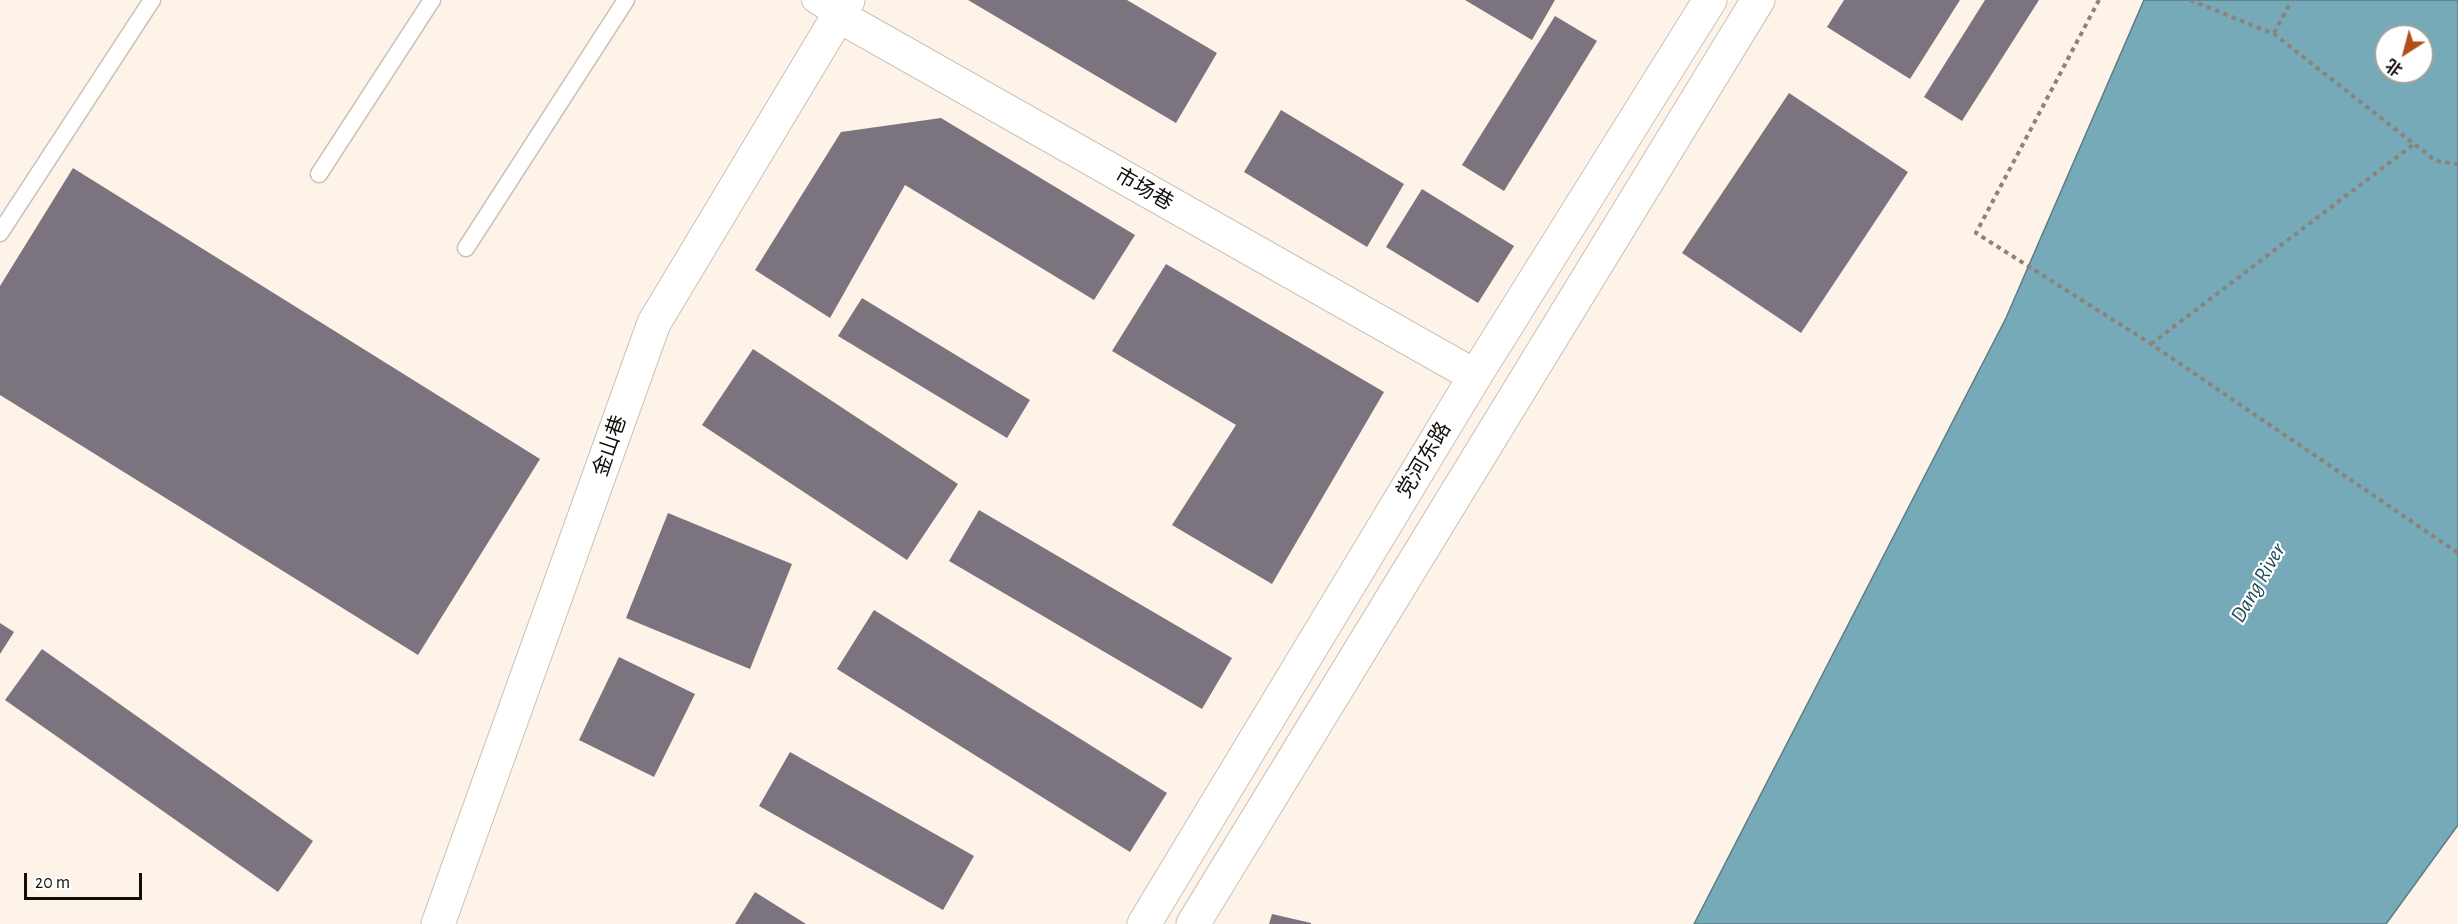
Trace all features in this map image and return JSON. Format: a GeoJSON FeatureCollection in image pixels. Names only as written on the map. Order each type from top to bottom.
{"type":"FeatureCollection","features":[{"type":"Feature","properties":{"kind":"main road","name":"党河东路"},"geometry":{"type":"LineString","coordinates":[[1144,924],[1475,376],[1710,0]]}},
{"type":"Feature","properties":{"kind":"main road"},"geometry":{"type":"LineString","coordinates":[[1193,924],[1758,0]]}},
{"type":"Feature","properties":{"kind":"main road","name":"市场巷"},"geometry":{"type":"LineString","coordinates":[[834,5],[1475,376]]}},
{"type":"Feature","properties":{"kind":"main road","name":"金山巷"},"geometry":{"type":"LineString","coordinates":[[438,924],[654,322],[834,5]]}},
{"type":"Feature","properties":{"kind":"lane"},"geometry":{"type":"LineString","coordinates":[[0,233],[152,0]]}},
{"type":"Feature","properties":{"kind":"lane"},"geometry":{"type":"LineString","coordinates":[[319,174],[432,0]]}},
{"type":"Feature","properties":{"kind":"lane"},"geometry":{"type":"LineString","coordinates":[[466,248],[626,0]]}},
{"type":"Feature","properties":{"kind":"path"},"geometry":{"type":"LineString","coordinates":[[2099,0],[1976,233],[2151,344],[2458,553]]}},
{"type":"Feature","properties":{"kind":"path"},"geometry":{"type":"LineString","coordinates":[[2190,0],[2274,33],[2436,161],[2458,164]]}},
{"type":"Feature","properties":{"kind":"path"},"geometry":{"type":"LineString","coordinates":[[2274,33],[2292,0]]}},
{"type":"Feature","properties":{"kind":"path"},"geometry":{"type":"LineString","coordinates":[[2151,344],[2414,144]]}},
{"type":"Feature","properties":{"kind":"water","name":"Dang River"},"geometry":{"type":"Polygon","coordinates":[[[2144,0],[2458,0],[2458,825],[2386,924],[1694,924],[2006,318],[2144,0]]]}},
{"type":"Feature","properties":{"kind":"building"},"geometry":{"type":"Polygon","coordinates":[[[968,0],[1127,0],[1217,53],[1176,123],[968,0]]]}},
{"type":"Feature","properties":{"kind":"building"},"geometry":{"type":"Polygon","coordinates":[[[1465,0],[1555,0],[1532,40],[1465,0]]]}},
{"type":"Feature","properties":{"kind":"building"},"geometry":{"type":"Polygon","coordinates":[[[1844,0],[1960,0],[1910,79],[1827,27],[1844,0]]]}},
{"type":"Feature","properties":{"kind":"building"},"geometry":{"type":"Polygon","coordinates":[[[1985,0],[2039,0],[1962,121],[1924,97],[1985,0]]]}},
{"type":"Feature","properties":{"kind":"building"},"geometry":{"type":"Polygon","coordinates":[[[1555,16],[1597,41],[1504,191],[1462,165],[1555,16]]]}},
{"type":"Feature","properties":{"kind":"building"},"geometry":{"type":"Polygon","coordinates":[[[1789,93],[1908,172],[1801,333],[1682,253],[1789,93]]]}},
{"type":"Feature","properties":{"kind":"building"},"geometry":{"type":"Polygon","coordinates":[[[1281,110],[1404,184],[1367,247],[1244,172],[1281,110]]]}},
{"type":"Feature","properties":{"kind":"building"},"geometry":{"type":"Polygon","coordinates":[[[941,118],[1135,235],[1094,300],[905,185],[830,318],[755,270],[841,132],[941,118]]]}},
{"type":"Feature","properties":{"kind":"building"},"geometry":{"type":"Polygon","coordinates":[[[73,168],[540,459],[418,655],[0,395],[0,286],[73,168]]]}},
{"type":"Feature","properties":{"kind":"building"},"geometry":{"type":"Polygon","coordinates":[[[1422,189],[1514,246],[1478,303],[1386,247],[1422,189]]]}},
{"type":"Feature","properties":{"kind":"building"},"geometry":{"type":"Polygon","coordinates":[[[1166,264],[1384,392],[1272,584],[1172,525],[1236,425],[1112,351],[1166,264]]]}},
{"type":"Feature","properties":{"kind":"building"},"geometry":{"type":"Polygon","coordinates":[[[862,298],[1030,400],[1007,438],[838,336],[862,298]]]}},
{"type":"Feature","properties":{"kind":"building"},"geometry":{"type":"Polygon","coordinates":[[[753,349],[958,484],[907,560],[702,425],[753,349]]]}},
{"type":"Feature","properties":{"kind":"building"},"geometry":{"type":"Polygon","coordinates":[[[979,510],[1232,658],[1202,709],[949,561],[979,510]]]}},
{"type":"Feature","properties":{"kind":"building"},"geometry":{"type":"Polygon","coordinates":[[[668,513],[792,564],[750,669],[626,618],[668,513]]]}},
{"type":"Feature","properties":{"kind":"building"},"geometry":{"type":"Polygon","coordinates":[[[874,610],[1167,793],[1130,852],[837,669],[874,610]]]}},
{"type":"Feature","properties":{"kind":"building"},"geometry":{"type":"Polygon","coordinates":[[[0,623],[14,632],[0,654],[0,623]]]}},
{"type":"Feature","properties":{"kind":"building"},"geometry":{"type":"Polygon","coordinates":[[[42,649],[313,841],[278,892],[5,700],[42,649]]]}},
{"type":"Feature","properties":{"kind":"building"},"geometry":{"type":"Polygon","coordinates":[[[619,657],[695,694],[654,777],[579,740],[619,657]]]}},
{"type":"Feature","properties":{"kind":"building"},"geometry":{"type":"Polygon","coordinates":[[[790,752],[974,856],[943,910],[759,806],[790,752]]]}},
{"type":"Feature","properties":{"kind":"building"},"geometry":{"type":"Polygon","coordinates":[[[755,892],[806,924],[735,924],[755,892]]]}},
{"type":"Feature","properties":{"kind":"building"},"geometry":{"type":"Polygon","coordinates":[[[1272,914],[1311,923],[1311,924],[1269,924],[1272,914]]]}}]}
